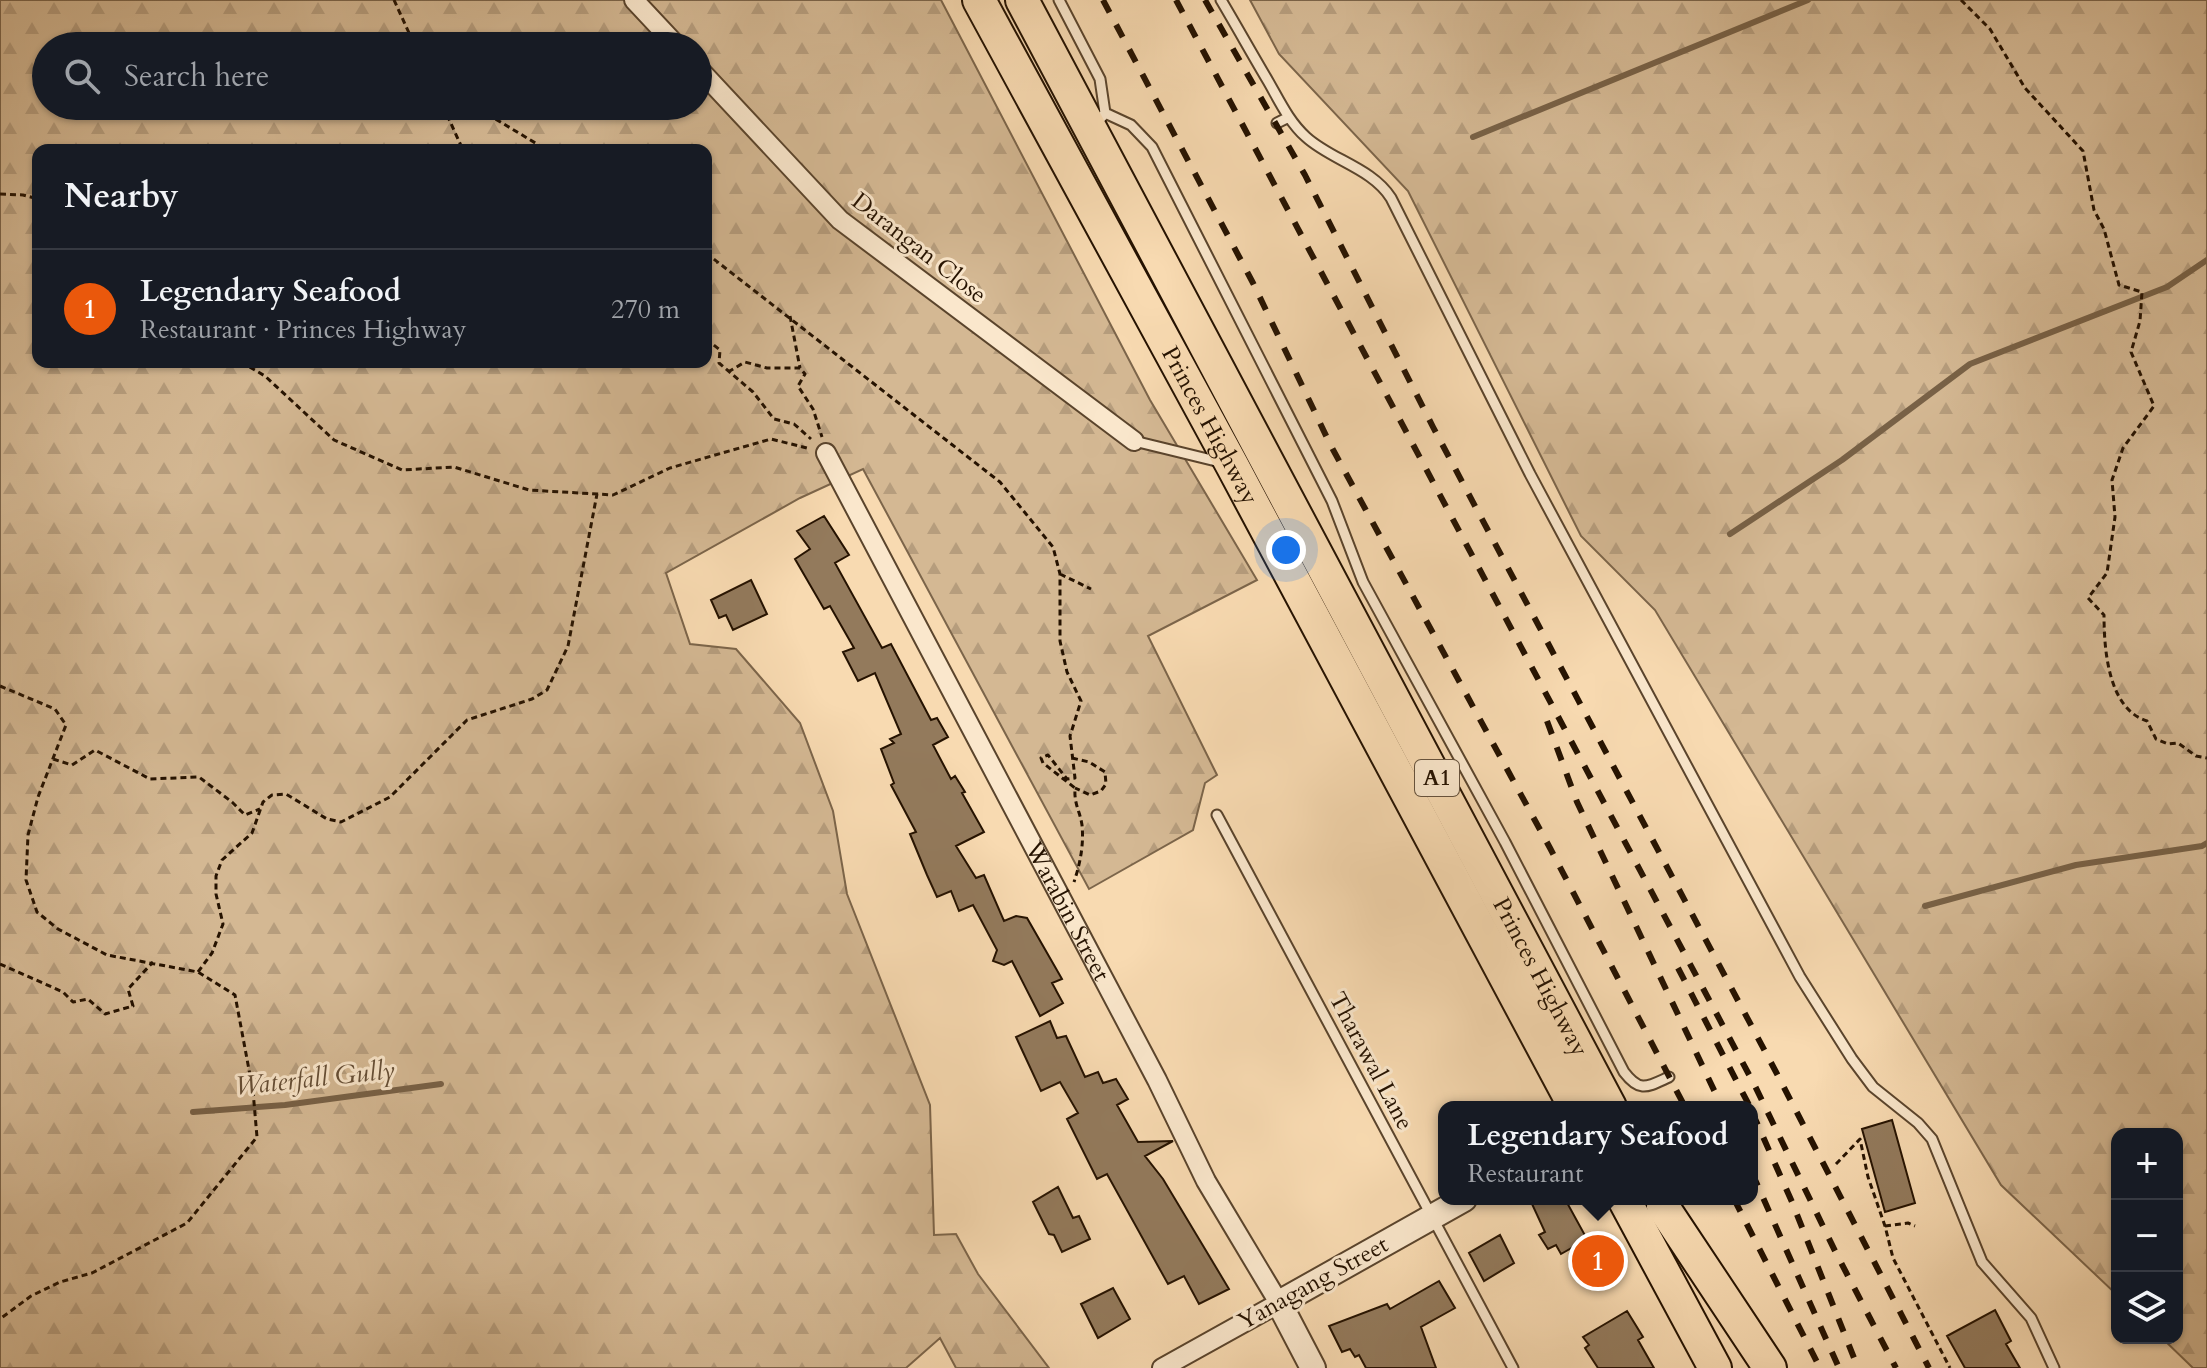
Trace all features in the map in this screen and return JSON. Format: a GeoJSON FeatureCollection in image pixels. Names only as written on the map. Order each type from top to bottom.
{"type":"FeatureCollection","features":[{"type":"Feature","properties":{"kind":"highway","name":"Princes Highway"},"geometry":{"type":"LineString","coordinates":[[979,0],[1082,136],[1607,1101]]}},
{"type":"Feature","properties":{"kind":"highway","name":"Princes Highway"},"geometry":{"type":"LineString","coordinates":[[1022,0],[1232,465],[1572,1101]]}},
{"type":"Feature","properties":{"kind":"highway"},"geometry":{"type":"LineString","coordinates":[[1627,1205],[1715,1368]]}},
{"type":"Feature","properties":{"kind":"highway"},"geometry":{"type":"LineString","coordinates":[[1662,1205],[1750,1368]]}},
{"type":"Feature","properties":{"kind":"highway"},"geometry":{"type":"LineString","coordinates":[[1662,1205],[1770,1368]]}},
{"type":"Feature","properties":{"kind":"street"},"geometry":{"type":"LineString","coordinates":[[634,0],[664,32]]}},
{"type":"Feature","properties":{"kind":"street","name":"Darangan Close"},"geometry":{"type":"LineString","coordinates":[[712,83],[840,220],[1134,441]]}},
{"type":"Feature","properties":{"kind":"street","name":"Warabin Street"},"geometry":{"type":"LineString","coordinates":[[826,453],[1157,1080],[1206,1181],[1279,1303],[1313,1368]]}},
{"type":"Feature","properties":{"kind":"street","name":"Yanagang Street"},"geometry":{"type":"LineString","coordinates":[[1162,1368],[1453,1205]]}},
{"type":"Feature","properties":{"kind":"lane"},"geometry":{"type":"LineString","coordinates":[[1059,0],[1100,79],[1082,136]]}},
{"type":"Feature","properties":{"kind":"lane"},"geometry":{"type":"LineString","coordinates":[[1221,0],[1289,117],[1305,136],[1331,156],[1365,173],[1391,198],[1530,474],[1800,977],[1873,1087],[1918,1123],[1932,1139],[1982,1262],[2031,1318],[2054,1368]]}},
{"type":"Feature","properties":{"kind":"lane"},"geometry":{"type":"LineString","coordinates":[[1277,123],[1289,117]]}},
{"type":"Feature","properties":{"kind":"lane"},"geometry":{"type":"LineString","coordinates":[[1082,136],[1131,125],[1152,147],[1332,501],[1363,582],[1505,842],[1624,1072],[1634,1084],[1645,1087],[1669,1077]]}},
{"type":"Feature","properties":{"kind":"lane"},"geometry":{"type":"LineString","coordinates":[[1134,441],[1232,465]]}},
{"type":"Feature","properties":{"kind":"lane","name":"Tharawal Lane"},"geometry":{"type":"LineString","coordinates":[[1217,815],[1513,1368]]}},
{"type":"Feature","properties":{"kind":"path"},"geometry":{"type":"LineString","coordinates":[[394,0],[409,32]]}},
{"type":"Feature","properties":{"kind":"path"},"geometry":{"type":"LineString","coordinates":[[1961,0],[1990,29],[2025,88],[2083,151],[2094,210],[2104,229],[2119,285],[2142,292],[2140,321],[2131,352],[2154,406],[2123,448],[2112,480],[2115,517],[2107,573],[2088,598],[2104,615],[2104,648],[2120,701],[2138,719],[2147,721],[2156,739],[2168,744],[2178,743],[2196,756],[2207,758]]}},
{"type":"Feature","properties":{"kind":"path"},"geometry":{"type":"LineString","coordinates":[[449,120],[460,144]]}},
{"type":"Feature","properties":{"kind":"path"},"geometry":{"type":"LineString","coordinates":[[497,120],[537,144]]}},
{"type":"Feature","properties":{"kind":"path"},"geometry":{"type":"LineString","coordinates":[[0,194],[32,197]]}},
{"type":"Feature","properties":{"kind":"path"},"geometry":{"type":"LineString","coordinates":[[712,257],[1000,482],[1053,547],[1060,574],[1060,641],[1067,672],[1081,701],[1070,736],[1072,758],[1075,778],[1067,779],[1048,755],[1041,758],[1043,763],[1075,788],[1090,795],[1101,791],[1106,784],[1105,772],[1089,762],[1072,758]]}},
{"type":"Feature","properties":{"kind":"path"},"geometry":{"type":"LineString","coordinates":[[712,263],[719,262]]}},
{"type":"Feature","properties":{"kind":"path"},"geometry":{"type":"LineString","coordinates":[[790,316],[800,368],[805,374],[798,386],[813,409],[826,453]]}},
{"type":"Feature","properties":{"kind":"path"},"geometry":{"type":"LineString","coordinates":[[712,344],[720,350],[719,363],[753,392],[774,419],[794,424],[826,453]]}},
{"type":"Feature","properties":{"kind":"path"},"geometry":{"type":"LineString","coordinates":[[728,372],[745,362],[767,368],[800,368]]}},
{"type":"Feature","properties":{"kind":"path"},"geometry":{"type":"LineString","coordinates":[[251,368],[265,376],[334,440],[402,470],[454,467],[529,490],[613,495],[670,468],[771,439],[826,453]]}},
{"type":"Feature","properties":{"kind":"path"},"geometry":{"type":"LineString","coordinates":[[198,972],[212,953],[223,924],[216,894],[216,876],[222,860],[252,833],[263,802],[272,795],[286,794],[327,819],[341,822],[390,797],[467,720],[532,699],[547,690],[568,646],[597,494]]}},
{"type":"Feature","properties":{"kind":"path"},"geometry":{"type":"LineString","coordinates":[[1060,574],[1091,589]]}},
{"type":"Feature","properties":{"kind":"path"},"geometry":{"type":"LineString","coordinates":[[0,686],[55,709],[66,725],[28,835],[26,880],[37,912],[58,929],[107,955],[198,972],[235,995],[253,1091],[257,1137],[187,1223],[92,1273],[60,1282],[31,1296],[0,1319]]}},
{"type":"Feature","properties":{"kind":"path"},"geometry":{"type":"LineString","coordinates":[[53,759],[72,765],[95,750],[150,779],[199,777],[245,815],[260,809]]}},
{"type":"Feature","properties":{"kind":"path"},"geometry":{"type":"LineString","coordinates":[[1066,907],[1081,861],[1082,823],[1074,804],[1075,788]]}},
{"type":"Feature","properties":{"kind":"path"},"geometry":{"type":"LineString","coordinates":[[0,964],[63,992],[73,1002],[88,999],[105,1014],[133,1006],[128,989],[153,962]]}},
{"type":"Feature","properties":{"kind":"path"},"geometry":{"type":"LineString","coordinates":[[1836,1164],[1860,1139],[1868,1177],[1893,1258],[1950,1368]]}},
{"type":"Feature","properties":{"kind":"path"},"geometry":{"type":"LineString","coordinates":[[1885,1226],[1908,1223],[1915,1226]]}},
{"type":"Feature","properties":{"kind":"green space"},"geometry":{"type":"Polygon","coordinates":[[[0,0],[941,0],[1150,400],[1257,580],[1148,636],[1217,775],[1205,783],[1193,830],[1089,889],[863,469],[800,498],[666,573],[690,644],[736,649],[800,723],[833,811],[847,894],[930,1105],[934,1235],[956,1234],[978,1274],[1049,1368],[956,1368],[940,1338],[906,1368],[0,1368],[0,0]]]}},
{"type":"Feature","properties":{"kind":"green space"},"geometry":{"type":"Polygon","coordinates":[[[1250,0],[2207,0],[2207,1368],[2193,1368],[2168,1344],[2183,1344],[2183,1128],[2111,1128],[2111,1289],[2001,1185],[1655,610],[1581,536],[1408,191],[1279,54],[1250,0]]]}},
{"type":"Feature","properties":{"kind":"building"},"geometry":{"type":"Polygon","coordinates":[[[824,516],[849,555],[835,563],[882,648],[891,644],[931,720],[937,718],[948,737],[933,745],[951,779],[955,776],[965,792],[962,793],[984,832],[956,846],[976,878],[984,875],[1004,921],[1016,916],[1027,918],[1062,979],[1052,983],[1063,1003],[1040,1016],[1012,961],[1004,965],[993,961],[997,950],[973,905],[959,911],[951,891],[937,897],[927,875],[910,834],[916,832],[891,785],[894,783],[881,749],[894,743],[890,739],[901,734],[875,673],[858,681],[843,652],[854,648],[830,606],[824,609],[795,559],[810,549],[797,531],[824,516]]]}},
{"type":"Feature","properties":{"kind":"building"},"geometry":{"type":"Polygon","coordinates":[[[751,580],[767,614],[733,630],[726,615],[719,618],[711,600],[751,580]]]}},
{"type":"Feature","properties":{"kind":"building"},"geometry":{"type":"Polygon","coordinates":[[[1050,1021],[1057,1038],[1066,1036],[1085,1077],[1098,1072],[1103,1083],[1116,1079],[1128,1099],[1117,1105],[1138,1142],[1173,1141],[1145,1156],[1163,1179],[1229,1289],[1199,1304],[1184,1276],[1168,1284],[1107,1174],[1097,1179],[1067,1119],[1078,1113],[1060,1082],[1041,1091],[1016,1037],[1050,1021]]]}},
{"type":"Feature","properties":{"kind":"building"},"geometry":{"type":"Polygon","coordinates":[[[1892,1120],[1915,1203],[1885,1212],[1862,1129],[1892,1120]]]}},
{"type":"Feature","properties":{"kind":"building"},"geometry":{"type":"Polygon","coordinates":[[[1058,1187],[1073,1218],[1079,1216],[1090,1239],[1062,1252],[1033,1202],[1058,1187]]]}},
{"type":"Feature","properties":{"kind":"building"},"geometry":{"type":"Polygon","coordinates":[[[1532,1205],[1568,1205],[1587,1239],[1561,1254],[1556,1245],[1548,1249],[1539,1235],[1545,1232],[1532,1205]]]}},
{"type":"Feature","properties":{"kind":"building"},"geometry":{"type":"Polygon","coordinates":[[[1500,1235],[1514,1263],[1484,1281],[1469,1253],[1500,1235]]]}},
{"type":"Feature","properties":{"kind":"building"},"geometry":{"type":"Polygon","coordinates":[[[1439,1281],[1455,1308],[1421,1327],[1436,1368],[1366,1368],[1359,1355],[1355,1357],[1350,1349],[1342,1352],[1329,1326],[1387,1304],[1390,1309],[1439,1281]]]}},
{"type":"Feature","properties":{"kind":"building"},"geometry":{"type":"Polygon","coordinates":[[[1113,1288],[1130,1319],[1098,1338],[1081,1304],[1113,1288]]]}},
{"type":"Feature","properties":{"kind":"building"},"geometry":{"type":"Polygon","coordinates":[[[1995,1310],[2011,1341],[2006,1344],[2020,1368],[1965,1368],[1947,1336],[1995,1310]]]}},
{"type":"Feature","properties":{"kind":"building"},"geometry":{"type":"Polygon","coordinates":[[[1627,1311],[1643,1337],[1638,1340],[1654,1368],[1598,1368],[1585,1348],[1589,1345],[1583,1337],[1627,1311]]]}},
{"type":"Feature","properties":{"kind":"waterway"},"geometry":{"type":"LineString","coordinates":[[1473,137],[1808,0]]}},
{"type":"Feature","properties":{"kind":"waterway"},"geometry":{"type":"LineString","coordinates":[[1730,534],[1842,460],[1970,364],[2167,287],[2207,260]]}},
{"type":"Feature","properties":{"kind":"waterway"},"geometry":{"type":"LineString","coordinates":[[1925,906],[2076,865],[2207,843]]}},
{"type":"Feature","properties":{"kind":"waterway","name":"Waterfall Gully"},"geometry":{"type":"LineString","coordinates":[[193,1112],[285,1105],[441,1084]]}},
{"type":"Feature","properties":{"kind":"railway"},"geometry":{"type":"LineString","coordinates":[[1103,0],[1253,283],[1331,446],[1550,848],[1682,1101]]}},
{"type":"Feature","properties":{"kind":"railway"},"geometry":{"type":"LineString","coordinates":[[1176,0],[1754,1084],[1896,1368]]}},
{"type":"Feature","properties":{"kind":"railway"},"geometry":{"type":"LineString","coordinates":[[1205,0],[1305,175],[1433,427],[1776,1072],[1929,1368]]}},
{"type":"Feature","properties":{"kind":"railway"},"geometry":{"type":"LineString","coordinates":[[1547,721],[1577,802],[1719,1101]]}},
{"type":"Feature","properties":{"kind":"railway"},"geometry":{"type":"LineString","coordinates":[[1678,968],[1747,1101]]}},
{"type":"Feature","properties":{"kind":"railway"},"geometry":{"type":"LineString","coordinates":[[1758,1126],[1858,1368]]}},
{"type":"Feature","properties":{"kind":"railway"},"geometry":{"type":"LineString","coordinates":[[1758,1186],[1839,1368]]}},
{"type":"Feature","properties":{"kind":"railway"},"geometry":{"type":"LineString","coordinates":[[1737,1205],[1820,1368]]}},
{"type":"Feature","properties":{"kind":"place","name":"Legendary Seafood"},"geometry":{"type":"Point","coordinates":[1598,1261]}}]}
